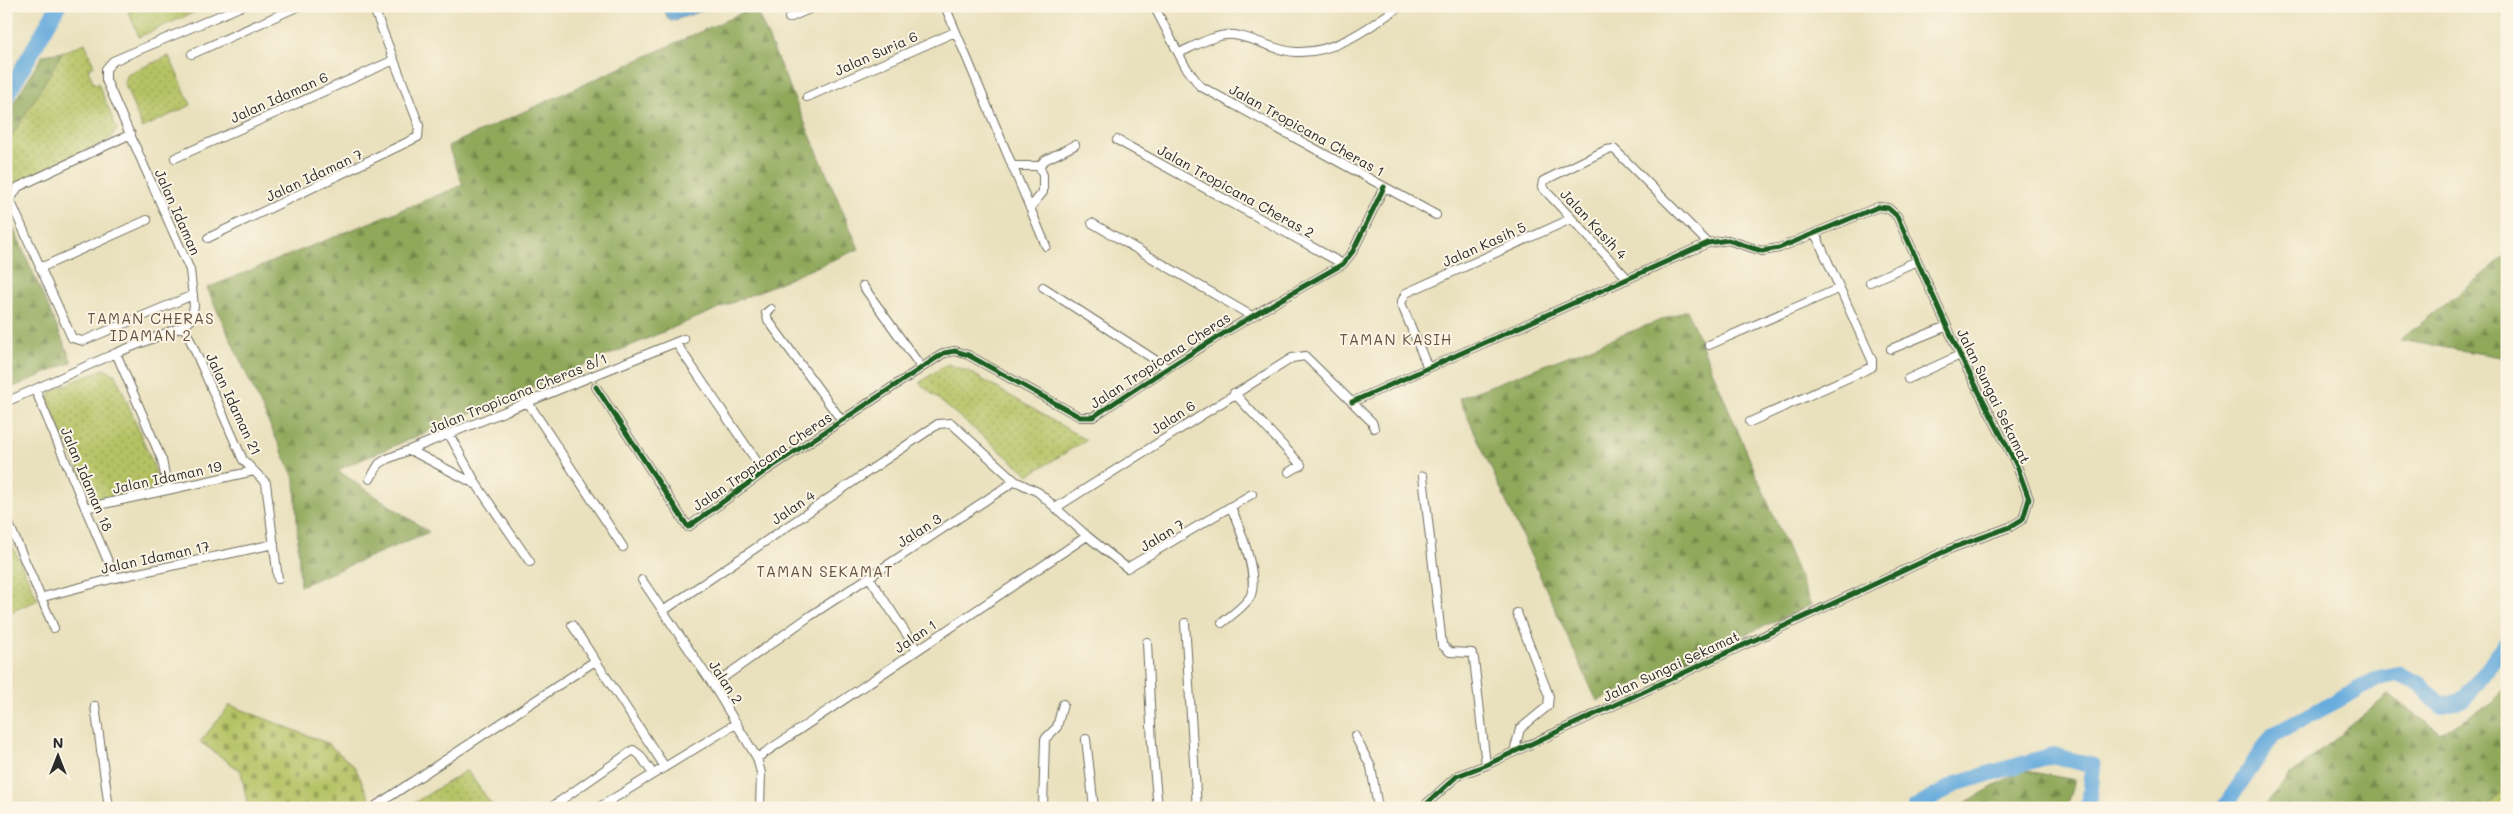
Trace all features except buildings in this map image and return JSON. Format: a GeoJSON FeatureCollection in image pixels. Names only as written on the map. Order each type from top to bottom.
{"type":"FeatureCollection","features":[{"type":"Feature","properties":{"kind":"street"},"geometry":{"type":"LineString","coordinates":[[192,54],[299,6]]}},
{"type":"Feature","properties":{"kind":"street"},"geometry":{"type":"LineString","coordinates":[[373,6],[394,60]]}},
{"type":"Feature","properties":{"kind":"street"},"geometry":{"type":"LineString","coordinates":[[789,18],[816,6]]}},
{"type":"Feature","properties":{"kind":"street"},"geometry":{"type":"LineString","coordinates":[[945,6],[1046,246]]}},
{"type":"Feature","properties":{"kind":"street","name":"Jalan Tropicana Cheras 1"},"geometry":{"type":"LineString","coordinates":[[1154,6],[1179,53],[1200,86],[1436,216]]}},
{"type":"Feature","properties":{"kind":"street"},"geometry":{"type":"LineString","coordinates":[[1179,53],[1213,39],[1232,34],[1256,40],[1275,49],[1298,52],[1321,49],[1340,43],[1400,6]]}},
{"type":"Feature","properties":{"kind":"street","name":"Jalan Idaman"},"geometry":{"type":"LineString","coordinates":[[184,326],[190,320],[194,306],[190,270],[106,80],[106,69],[113,61],[239,7]]}},
{"type":"Feature","properties":{"kind":"street","name":"Jalan Suria 6"},"geometry":{"type":"LineString","coordinates":[[806,97],[955,32]]}},
{"type":"Feature","properties":{"kind":"street","name":"Jalan Idaman 7"},"geometry":{"type":"LineString","coordinates":[[208,238],[418,138],[418,124],[394,60]]}},
{"type":"Feature","properties":{"kind":"street","name":"Jalan Idaman 6"},"geometry":{"type":"LineString","coordinates":[[175,158],[394,60]]}},
{"type":"Feature","properties":{"kind":"street"},"geometry":{"type":"LineString","coordinates":[[131,134],[18,187],[10,200],[72,338],[83,341],[193,295]]}},
{"type":"Feature","properties":{"kind":"street","name":"Jalan Tropicana Cheras 2"},"geometry":{"type":"LineString","coordinates":[[1117,140],[1343,264]]}},
{"type":"Feature","properties":{"kind":"street"},"geometry":{"type":"LineString","coordinates":[[1012,166],[1039,166],[1045,160],[1075,145]]}},
{"type":"Feature","properties":{"kind":"street","name":"Jalan Kasih 4"},"geometry":{"type":"LineString","coordinates":[[1628,279],[1542,187],[1543,181],[1606,150],[1614,149],[1708,244]]}},
{"type":"Feature","properties":{"kind":"street"},"geometry":{"type":"LineString","coordinates":[[1030,208],[1043,192],[1043,175],[1039,166]]}},
{"type":"Feature","properties":{"kind":"street","name":"Jalan Tropicana Cheras"},"geometry":{"type":"LineString","coordinates":[[596,387],[688,527],[764,472],[944,353],[955,351],[968,355],[1080,417],[1093,417],[1166,367],[1250,315],[1343,264],[1353,252],[1384,187]]}},
{"type":"Feature","properties":{"kind":"street","name":"Jalan Sungai Sekamat"},"geometry":{"type":"LineString","coordinates":[[1352,402],[1708,244],[1728,240],[1762,251],[1778,248],[1878,207],[1888,208],[1897,216],[1960,355],[2017,466],[2029,499],[2023,518],[2010,527],[1943,552],[1486,765],[1456,776],[1422,808]]}},
{"type":"Feature","properties":{"kind":"street","name":"Jalan Kasih 5"},"geometry":{"type":"LineString","coordinates":[[1428,368],[1401,303],[1406,293],[1571,218]]}},
{"type":"Feature","properties":{"kind":"street"},"geometry":{"type":"LineString","coordinates":[[40,268],[147,220]]}},
{"type":"Feature","properties":{"kind":"street"},"geometry":{"type":"LineString","coordinates":[[1092,223],[1250,315]]}},
{"type":"Feature","properties":{"kind":"street"},"geometry":{"type":"LineString","coordinates":[[1750,422],[1872,367],[1872,360],[1815,233]]}},
{"type":"Feature","properties":{"kind":"street"},"geometry":{"type":"LineString","coordinates":[[1870,282],[1917,261]]}},
{"type":"Feature","properties":{"kind":"street"},"geometry":{"type":"LineString","coordinates":[[863,286],[921,367]]}},
{"type":"Feature","properties":{"kind":"street"},"geometry":{"type":"LineString","coordinates":[[1043,287],[1166,367]]}},
{"type":"Feature","properties":{"kind":"street"},"geometry":{"type":"LineString","coordinates":[[1709,345],[1840,288]]}},
{"type":"Feature","properties":{"kind":"street"},"geometry":{"type":"LineString","coordinates":[[771,309],[766,313],[768,320],[842,421]]}},
{"type":"Feature","properties":{"kind":"street"},"geometry":{"type":"LineString","coordinates":[[6,402],[116,353],[184,326]]}},
{"type":"Feature","properties":{"kind":"street","name":"Jalan Idaman 21"},"geometry":{"type":"LineString","coordinates":[[184,326],[243,460],[266,483],[278,579]]}},
{"type":"Feature","properties":{"kind":"street"},"geometry":{"type":"LineString","coordinates":[[1892,349],[1947,326]]}},
{"type":"Feature","properties":{"kind":"street","name":"Jalan Tropicana Cheras 8/1"},"geometry":{"type":"LineString","coordinates":[[370,479],[379,464],[410,450],[684,339]]}},
{"type":"Feature","properties":{"kind":"street"},"geometry":{"type":"LineString","coordinates":[[676,343],[764,472]]}},
{"type":"Feature","properties":{"kind":"street"},"geometry":{"type":"LineString","coordinates":[[116,353],[162,460],[168,490]]}},
{"type":"Feature","properties":{"kind":"street"},"geometry":{"type":"LineString","coordinates":[[1908,379],[1960,355]]}},
{"type":"Feature","properties":{"kind":"street","name":"Jalan 6"},"geometry":{"type":"LineString","coordinates":[[1057,507],[1292,358],[1305,356],[1352,402]]}},
{"type":"Feature","properties":{"kind":"street","name":"Jalan Idaman 18"},"geometry":{"type":"LineString","coordinates":[[35,389],[115,578]]}},
{"type":"Feature","properties":{"kind":"street"},"geometry":{"type":"LineString","coordinates":[[1234,393],[1302,465],[1289,472]]}},
{"type":"Feature","properties":{"kind":"street"},"geometry":{"type":"LineString","coordinates":[[527,401],[623,547]]}},
{"type":"Feature","properties":{"kind":"street"},"geometry":{"type":"LineString","coordinates":[[1352,402],[1372,422],[1374,428]]}},
{"type":"Feature","properties":{"kind":"street","name":"Jalan 4"},"geometry":{"type":"LineString","coordinates":[[663,611],[938,424],[951,423],[1015,481]]}},
{"type":"Feature","properties":{"kind":"street"},"geometry":{"type":"LineString","coordinates":[[449,434],[477,485],[530,562]]}},
{"type":"Feature","properties":{"kind":"street"},"geometry":{"type":"LineString","coordinates":[[410,450],[477,485]]}},
{"type":"Feature","properties":{"kind":"street","name":"Jalan Idaman 19"},"geometry":{"type":"LineString","coordinates":[[86,508],[254,471]]}},
{"type":"Feature","properties":{"kind":"street"},"geometry":{"type":"LineString","coordinates":[[1423,476],[1442,644],[1450,652],[1472,653],[1486,765]]}},
{"type":"Feature","properties":{"kind":"street"},"geometry":{"type":"LineString","coordinates":[[1015,481],[1038,492],[1057,507],[1087,536]]}},
{"type":"Feature","properties":{"kind":"street","name":"Jalan 3"},"geometry":{"type":"LineString","coordinates":[[713,685],[869,577],[1015,481]]}},
{"type":"Feature","properties":{"kind":"street","name":"Jalan 7"},"geometry":{"type":"LineString","coordinates":[[1087,536],[1127,568],[1252,494]]}},
{"type":"Feature","properties":{"kind":"street"},"geometry":{"type":"LineString","coordinates":[[1222,623],[1250,598],[1253,587],[1244,540],[1231,507]]}},
{"type":"Feature","properties":{"kind":"street"},"geometry":{"type":"LineString","coordinates":[[6,517],[43,597],[54,628]]}},
{"type":"Feature","properties":{"kind":"street","name":"Jalan 1"},"geometry":{"type":"LineString","coordinates":[[757,758],[1087,536]]}},
{"type":"Feature","properties":{"kind":"street","name":"Jalan Idaman 17"},"geometry":{"type":"LineString","coordinates":[[43,597],[115,578],[274,544]]}},
{"type":"Feature","properties":{"kind":"street"},"geometry":{"type":"LineString","coordinates":[[869,577],[917,650]]}},
{"type":"Feature","properties":{"kind":"street","name":"Jalan 2"},"geometry":{"type":"LineString","coordinates":[[642,580],[713,685],[757,758],[761,773],[760,808]]}},
{"type":"Feature","properties":{"kind":"street"},"geometry":{"type":"LineString","coordinates":[[1514,752],[1520,729],[1548,706],[1549,696],[1517,613]]}},
{"type":"Feature","properties":{"kind":"street"},"geometry":{"type":"LineString","coordinates":[[1185,623],[1196,808]]}},
{"type":"Feature","properties":{"kind":"street"},"geometry":{"type":"LineString","coordinates":[[572,625],[665,767]]}},
{"type":"Feature","properties":{"kind":"street"},"geometry":{"type":"LineString","coordinates":[[1147,642],[1152,745],[1158,808]]}},
{"type":"Feature","properties":{"kind":"street"},"geometry":{"type":"LineString","coordinates":[[377,805],[595,661]]}},
{"type":"Feature","properties":{"kind":"street"},"geometry":{"type":"LineString","coordinates":[[1043,808],[1045,739],[1057,726],[1063,704]]}},
{"type":"Feature","properties":{"kind":"street"},"geometry":{"type":"LineString","coordinates":[[95,706],[108,808]]}},
{"type":"Feature","properties":{"kind":"street"},"geometry":{"type":"LineString","coordinates":[[598,808],[737,723]]}},
{"type":"Feature","properties":{"kind":"street"},"geometry":{"type":"LineString","coordinates":[[1355,736],[1371,767],[1378,808]]}},
{"type":"Feature","properties":{"kind":"street"},"geometry":{"type":"LineString","coordinates":[[1086,739],[1094,808]]}},
{"type":"Feature","properties":{"kind":"street"},"geometry":{"type":"LineString","coordinates":[[550,808],[633,750],[640,755],[653,774]]}},
{"type":"Feature","properties":{"kind":"green space"},"geometry":{"type":"Polygon","coordinates":[[[126,6],[208,6],[139,37],[126,6]]]}},
{"type":"Feature","properties":{"kind":"green space"},"geometry":{"type":"Polygon","coordinates":[[[755,7],[859,249],[337,470],[429,532],[300,586],[295,480],[207,288],[463,185],[448,146],[755,7]]]}},
{"type":"Feature","properties":{"kind":"green space"},"geometry":{"type":"Polygon","coordinates":[[[85,43],[94,66],[88,69],[94,84],[98,83],[117,129],[110,139],[6,187],[6,146],[63,52],[85,43]]]}},
{"type":"Feature","properties":{"kind":"green space"},"geometry":{"type":"Polygon","coordinates":[[[63,52],[6,146],[6,115],[43,55],[63,52]]]}},
{"type":"Feature","properties":{"kind":"green space"},"geometry":{"type":"Polygon","coordinates":[[[169,56],[191,105],[142,128],[124,82],[127,74],[169,56]]]}},
{"type":"Feature","properties":{"kind":"green space"},"geometry":{"type":"Polygon","coordinates":[[[6,211],[72,362],[6,390],[6,358],[10,340],[6,333],[6,211]]]}},
{"type":"Feature","properties":{"kind":"green space"},"geometry":{"type":"Polygon","coordinates":[[[2507,255],[2507,358],[2400,340],[2507,255]]]}},
{"type":"Feature","properties":{"kind":"green space"},"geometry":{"type":"Polygon","coordinates":[[[1687,310],[1811,605],[1597,701],[1459,398],[1687,310]]]}},
{"type":"Feature","properties":{"kind":"green space"},"geometry":{"type":"Polygon","coordinates":[[[947,364],[968,371],[1086,440],[1029,475],[919,383],[947,364]]]}},
{"type":"Feature","properties":{"kind":"green space"},"geometry":{"type":"Polygon","coordinates":[[[104,369],[116,375],[158,480],[152,489],[106,498],[99,503],[92,499],[48,401],[51,391],[104,369]]]}},
{"type":"Feature","properties":{"kind":"green space"},"geometry":{"type":"Polygon","coordinates":[[[6,532],[38,600],[6,614],[6,532]]]}},
{"type":"Feature","properties":{"kind":"green space"},"geometry":{"type":"Polygon","coordinates":[[[2507,685],[2507,789],[2486,808],[2262,808],[2290,776],[2389,694],[2440,733],[2494,702],[2507,685]]]}},
{"type":"Feature","properties":{"kind":"green space"},"geometry":{"type":"Polygon","coordinates":[[[230,705],[327,743],[355,767],[374,808],[248,808],[241,771],[200,742],[230,705]]]}},
{"type":"Feature","properties":{"kind":"green space"},"geometry":{"type":"Polygon","coordinates":[[[467,770],[494,808],[406,808],[467,770]]]}},
{"type":"Feature","properties":{"kind":"green space"},"geometry":{"type":"Polygon","coordinates":[[[2022,770],[2075,780],[2067,808],[1956,808],[2022,770]]]}},
{"type":"Feature","properties":{"kind":"green space"},"geometry":{"type":"Polygon","coordinates":[[[2507,789],[2507,808],[2486,808],[2507,789]]]}},
{"type":"Feature","properties":{"kind":"water"},"geometry":{"type":"Polygon","coordinates":[[[663,6],[716,6],[672,21],[668,19],[663,6]]]}},
{"type":"Feature","properties":{"kind":"waterway"},"geometry":{"type":"LineString","coordinates":[[6,97],[58,6]]}},
{"type":"Feature","properties":{"kind":"waterway"},"geometry":{"type":"LineString","coordinates":[[2224,808],[2273,735],[2379,678],[2398,674],[2420,684],[2440,706],[2464,699],[2507,643]]}},
{"type":"Feature","properties":{"kind":"waterway"},"geometry":{"type":"LineString","coordinates":[[1915,808],[1957,783],[2053,755],[2093,766],[2089,808]]}},
{"type":"Feature","properties":{"kind":"cycle path"},"geometry":{"type":"LineString","coordinates":[[596,387],[688,527],[764,472],[944,353],[955,351],[968,355],[1080,417],[1093,417],[1216,338],[1343,264],[1353,251],[1384,187]]}},
{"type":"Feature","properties":{"kind":"cycle path"},"geometry":{"type":"LineString","coordinates":[[1352,402],[1708,243],[1728,240],[1762,251],[1779,248],[1878,207],[1888,208],[1897,216],[1960,355],[2017,466],[2029,499],[2023,519],[2010,527],[1952,548],[1486,765],[1457,776],[1422,808]]}},
{"type":"Feature","properties":{"kind":"district","name":"TAMAN CHERAS IDAMAN 2"},"geometry":{"type":"Point","coordinates":[151,326]}},
{"type":"Feature","properties":{"kind":"district","name":"TAMAN KASIH"},"geometry":{"type":"Point","coordinates":[1396,339]}},
{"type":"Feature","properties":{"kind":"district","name":"TAMAN SEKAMAT"},"geometry":{"type":"Point","coordinates":[825,571]}}]}
